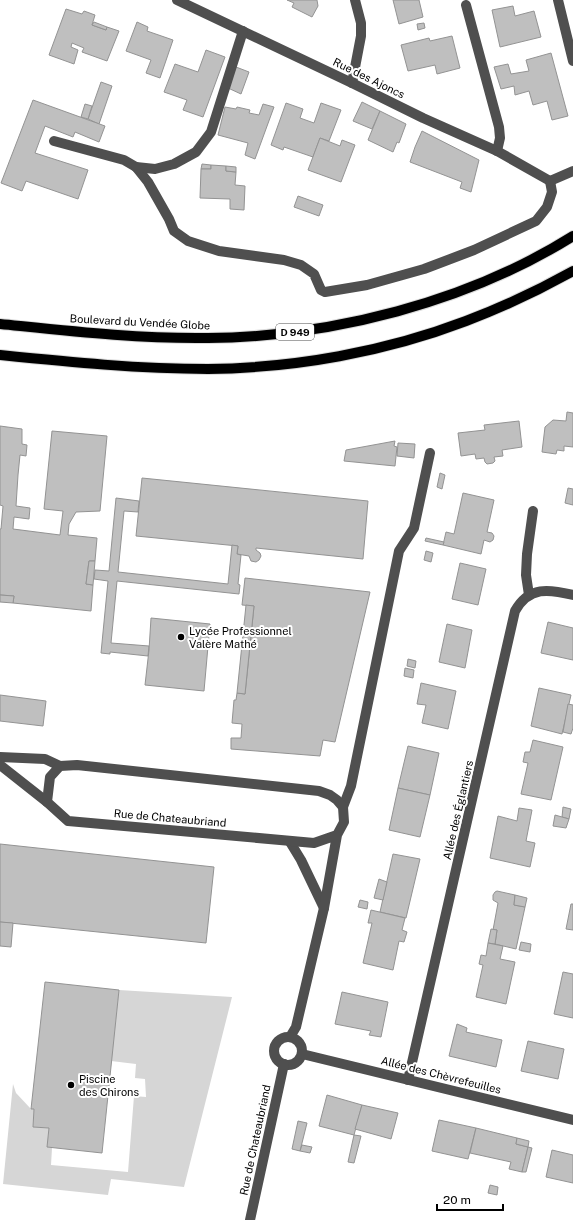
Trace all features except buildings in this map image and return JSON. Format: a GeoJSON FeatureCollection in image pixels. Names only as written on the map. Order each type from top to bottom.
{"type":"FeatureCollection","features":[{"type":"Feature","properties":{"kind":"main road","name":"Boulevard du Vendée Globe"},"geometry":{"type":"LineString","coordinates":[[0,324],[123,336],[166,338],[250,336],[333,326],[375,317],[455,293],[500,274],[573,236]]}},
{"type":"Feature","properties":{"kind":"main road"},"geometry":{"type":"LineString","coordinates":[[0,355],[86,364],[166,368],[210,369],[295,362],[347,354],[425,335],[506,305],[573,271]]}},
{"type":"Feature","properties":{"kind":"street","name":"Rue des Ajoncs"},"geometry":{"type":"LineString","coordinates":[[177,0],[423,118],[497,151],[550,181]]}},
{"type":"Feature","properties":{"kind":"street"},"geometry":{"type":"LineString","coordinates":[[352,83],[361,36],[355,0]]}},
{"type":"Feature","properties":{"kind":"street"},"geometry":{"type":"LineString","coordinates":[[558,0],[573,61]]}},
{"type":"Feature","properties":{"kind":"street"},"geometry":{"type":"LineString","coordinates":[[466,5],[499,127],[500,138],[497,151]]}},
{"type":"Feature","properties":{"kind":"street"},"geometry":{"type":"LineString","coordinates":[[136,167],[155,169],[174,164],[196,152],[211,132],[243,31]]}},
{"type":"Feature","properties":{"kind":"street"},"geometry":{"type":"LineString","coordinates":[[54,141],[124,160],[136,167],[148,182],[169,219],[174,231],[188,241],[220,251],[284,260],[301,265],[314,274],[321,290],[325,292],[367,285],[424,269],[474,250],[536,221],[547,207],[552,192],[550,181],[573,171]]}},
{"type":"Feature","properties":{"kind":"street"},"geometry":{"type":"LineString","coordinates":[[290,1037],[296,1027],[324,908],[337,835],[344,822],[343,808],[351,786],[399,551],[414,528],[430,453]]}},
{"type":"Feature","properties":{"kind":"street"},"geometry":{"type":"LineString","coordinates":[[533,511],[527,554],[526,575],[528,595],[546,590],[573,595]]}},
{"type":"Feature","properties":{"kind":"street","name":"Allée des Églantiers"},"geometry":{"type":"LineString","coordinates":[[408,1080],[515,612],[521,602],[528,595]]}},
{"type":"Feature","properties":{"kind":"street"},"geometry":{"type":"LineString","coordinates":[[0,757],[45,759],[60,766],[77,765],[319,791],[330,795],[337,800],[343,808]]}},
{"type":"Feature","properties":{"kind":"street","name":"Rue de Chateaubriand"},"geometry":{"type":"LineString","coordinates":[[0,765],[68,821],[290,842],[314,843],[337,835]]}},
{"type":"Feature","properties":{"kind":"street"},"geometry":{"type":"LineString","coordinates":[[46,802],[50,778],[60,766]]}},
{"type":"Feature","properties":{"kind":"street"},"geometry":{"type":"LineString","coordinates":[[290,842],[302,860],[324,908]]}},
{"type":"Feature","properties":{"kind":"street"},"geometry":{"type":"LineString","coordinates":[[290,1037],[299,1041],[302,1054],[301,1058],[297,1062],[293,1064],[284,1064],[277,1059],[274,1050],[275,1046],[281,1039],[290,1037]]}},
{"type":"Feature","properties":{"kind":"street","name":"Allée des Chèvrefeuilles"},"geometry":{"type":"LineString","coordinates":[[302,1054],[573,1120]]}},
{"type":"Feature","properties":{"kind":"street","name":"Rue de Chateaubriand"},"geometry":{"type":"LineString","coordinates":[[250,1220],[284,1064]]}},
{"type":"Feature","properties":{"kind":"shaded area"},"geometry":{"type":"Polygon","coordinates":[[[119,990],[232,997],[184,1187],[111,1179],[108,1195],[3,1184],[13,1084],[16,1093],[31,1109],[34,1109],[33,1127],[49,1128],[48,1147],[52,1148],[51,1165],[128,1172],[134,1096],[146,1097],[145,1079],[135,1078],[136,1064],[111,1061],[119,990]]]}},
{"type":"Feature","properties":{"kind":"place","name":"Lycée Professionnel Valère Mathé"},"geometry":{"type":"Point","coordinates":[181,637]}},
{"type":"Feature","properties":{"kind":"place","name":"Piscine des Chirons"},"geometry":{"type":"Point","coordinates":[71,1085]}}]}
